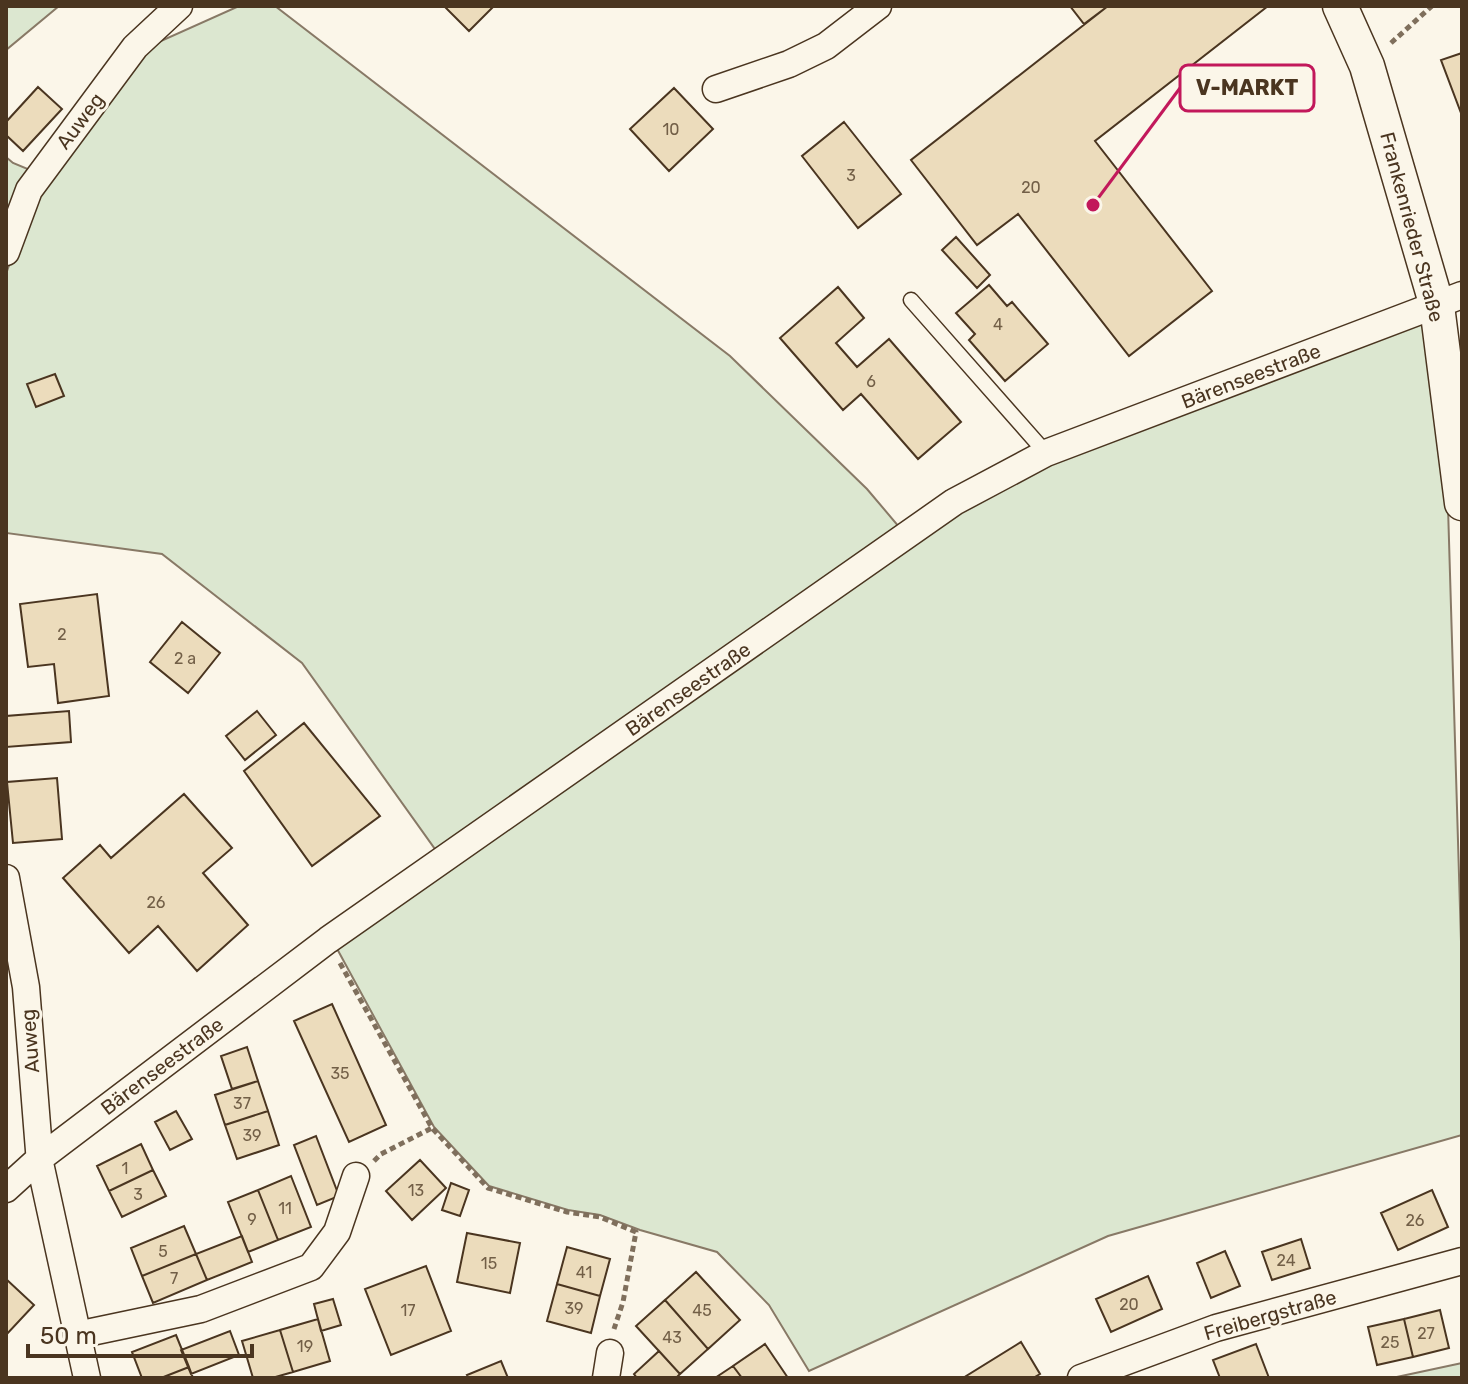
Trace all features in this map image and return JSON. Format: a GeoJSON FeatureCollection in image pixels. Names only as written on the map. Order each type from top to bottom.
{"type":"FeatureCollection","features":[{"type":"Feature","properties":{"kind":"street","name":"Auweg"},"geometry":{"type":"LineString","coordinates":[[6,252],[29,190],[135,47],[179,6]]}},
{"type":"Feature","properties":{"kind":"street"},"geometry":{"type":"LineString","coordinates":[[716,89],[789,64],[826,46],[878,6]]}},
{"type":"Feature","properties":{"kind":"street","name":"Frankenrieder Straße"},"geometry":{"type":"LineString","coordinates":[[1340,6],[1367,66],[1449,301],[1462,503]]}},
{"type":"Feature","properties":{"kind":"street","name":"Bärenseestraße"},"geometry":{"type":"LineString","coordinates":[[6,1189],[39,1159],[328,940],[954,502],[1046,453],[1449,301]]}},
{"type":"Feature","properties":{"kind":"street","name":"Auweg"},"geometry":{"type":"LineString","coordinates":[[6,878],[26,987],[39,1159],[87,1378]]}},
{"type":"Feature","properties":{"kind":"street"},"geometry":{"type":"LineString","coordinates":[[77,1335],[201,1309],[311,1267],[337,1232],[356,1176]]}},
{"type":"Feature","properties":{"kind":"street","name":"Freibergstraße"},"geometry":{"type":"LineString","coordinates":[[1081,1378],[1216,1328],[1462,1261]]}},
{"type":"Feature","properties":{"kind":"lane"},"geometry":{"type":"LineString","coordinates":[[911,300],[1046,453]]}},
{"type":"Feature","properties":{"kind":"path"},"geometry":{"type":"LineString","coordinates":[[1367,66],[1432,6]]}},
{"type":"Feature","properties":{"kind":"path"},"geometry":{"type":"LineString","coordinates":[[328,940],[432,1128],[488,1188],[567,1212],[600,1217],[636,1232],[623,1302],[613,1330],[608,1366]]}},
{"type":"Feature","properties":{"kind":"path"},"geometry":{"type":"LineString","coordinates":[[356,1176],[381,1154],[432,1128]]}},
{"type":"Feature","properties":{"kind":"green space"},"geometry":{"type":"Polygon","coordinates":[[[6,6],[59,6],[6,50],[6,6]]]}},
{"type":"Feature","properties":{"kind":"green space"},"geometry":{"type":"Polygon","coordinates":[[[239,6],[275,6],[730,356],[867,489],[900,528],[440,856],[302,663],[162,554],[6,533],[6,274],[34,192],[143,49],[239,6]]]}},
{"type":"Feature","properties":{"kind":"green space"},"geometry":{"type":"Polygon","coordinates":[[[6,157],[35,172],[6,239],[6,157]]]}},
{"type":"Feature","properties":{"kind":"green space"},"geometry":{"type":"Polygon","coordinates":[[[1426,315],[1448,507],[1462,975],[1462,1135],[1108,1236],[809,1371],[769,1305],[717,1252],[600,1215],[568,1210],[489,1186],[434,1127],[335,945],[959,512],[1051,463],[1426,315]]]}},
{"type":"Feature","properties":{"kind":"green space"},"geometry":{"type":"Polygon","coordinates":[[[1462,1363],[1462,1378],[1392,1378],[1462,1363]]]}},
{"type":"Feature","properties":{"kind":"building"},"geometry":{"type":"Polygon","coordinates":[[[444,6],[494,6],[469,31],[444,6]]]}},
{"type":"Feature","properties":{"kind":"building"},"geometry":{"type":"Polygon","coordinates":[[[1070,6],[1108,6],[1084,24],[1070,6]]]}},
{"type":"Feature","properties":{"kind":"building"},"geometry":{"type":"Polygon","coordinates":[[[1108,6],[1268,6],[1095,141],[1212,291],[1129,356],[1018,214],[977,245],[911,160],[1108,6]]]}},
{"type":"Feature","properties":{"kind":"building"},"geometry":{"type":"Polygon","coordinates":[[[1462,53],[1462,113],[1461,113],[1441,60],[1462,53]]]}},
{"type":"Feature","properties":{"kind":"building"},"geometry":{"type":"Polygon","coordinates":[[[38,87],[62,109],[23,151],[6,135],[6,122],[38,87]]]}},
{"type":"Feature","properties":{"kind":"building"},"geometry":{"type":"Polygon","coordinates":[[[674,88],[713,129],[669,171],[630,129],[674,88]]]}},
{"type":"Feature","properties":{"kind":"building"},"geometry":{"type":"Polygon","coordinates":[[[844,122],[901,194],[858,228],[802,156],[844,122]]]}},
{"type":"Feature","properties":{"kind":"building"},"geometry":{"type":"Polygon","coordinates":[[[956,237],[990,275],[977,288],[942,250],[956,237]]]}},
{"type":"Feature","properties":{"kind":"building"},"geometry":{"type":"Polygon","coordinates":[[[989,285],[1007,306],[1012,302],[1048,344],[1005,381],[969,340],[975,334],[956,313],[989,285]]]}},
{"type":"Feature","properties":{"kind":"building"},"geometry":{"type":"Polygon","coordinates":[[[838,287],[864,318],[836,343],[857,367],[889,339],[961,422],[918,459],[861,394],[843,410],[780,338],[838,287]]]}},
{"type":"Feature","properties":{"kind":"building"},"geometry":{"type":"Polygon","coordinates":[[[55,374],[64,396],[36,407],[27,384],[55,374]]]}},
{"type":"Feature","properties":{"kind":"building"},"geometry":{"type":"Polygon","coordinates":[[[97,594],[109,696],[58,703],[54,664],[28,667],[20,604],[97,594]]]}},
{"type":"Feature","properties":{"kind":"building"},"geometry":{"type":"Polygon","coordinates":[[[182,622],[220,653],[188,693],[150,662],[182,622]]]}},
{"type":"Feature","properties":{"kind":"building"},"geometry":{"type":"Polygon","coordinates":[[[69,711],[71,742],[6,747],[6,716],[69,711]]]}},
{"type":"Feature","properties":{"kind":"building"},"geometry":{"type":"Polygon","coordinates":[[[257,711],[276,735],[245,760],[226,736],[257,711]]]}},
{"type":"Feature","properties":{"kind":"building"},"geometry":{"type":"Polygon","coordinates":[[[304,723],[380,816],[312,866],[244,771],[304,723]]]}},
{"type":"Feature","properties":{"kind":"building"},"geometry":{"type":"Polygon","coordinates":[[[57,778],[62,839],[13,843],[7,782],[57,778]]]}},
{"type":"Feature","properties":{"kind":"building"},"geometry":{"type":"Polygon","coordinates":[[[184,794],[232,848],[203,873],[248,925],[197,971],[158,926],[129,953],[63,878],[100,845],[111,858],[184,794]]]}},
{"type":"Feature","properties":{"kind":"building"},"geometry":{"type":"Polygon","coordinates":[[[332,1004],[386,1125],[349,1142],[294,1021],[332,1004]]]}},
{"type":"Feature","properties":{"kind":"building"},"geometry":{"type":"Polygon","coordinates":[[[247,1047],[258,1081],[232,1089],[221,1056],[247,1047]]]}},
{"type":"Feature","properties":{"kind":"building"},"geometry":{"type":"Polygon","coordinates":[[[258,1081],[268,1111],[225,1125],[215,1095],[258,1081]]]}},
{"type":"Feature","properties":{"kind":"building"},"geometry":{"type":"Polygon","coordinates":[[[176,1111],[192,1139],[170,1150],[155,1122],[176,1111]]]}},
{"type":"Feature","properties":{"kind":"building"},"geometry":{"type":"Polygon","coordinates":[[[268,1111],[279,1145],[237,1159],[225,1125],[268,1111]]]}},
{"type":"Feature","properties":{"kind":"building"},"geometry":{"type":"Polygon","coordinates":[[[316,1136],[339,1196],[317,1205],[294,1145],[316,1136]]]}},
{"type":"Feature","properties":{"kind":"building"},"geometry":{"type":"Polygon","coordinates":[[[141,1144],[153,1170],[109,1191],[97,1166],[141,1144]]]}},
{"type":"Feature","properties":{"kind":"building"},"geometry":{"type":"Polygon","coordinates":[[[420,1160],[446,1188],[412,1220],[386,1191],[420,1160]]]}},
{"type":"Feature","properties":{"kind":"building"},"geometry":{"type":"Polygon","coordinates":[[[153,1170],[166,1196],[122,1217],[109,1191],[153,1170]]]}},
{"type":"Feature","properties":{"kind":"building"},"geometry":{"type":"Polygon","coordinates":[[[291,1176],[311,1227],[278,1240],[258,1190],[291,1176]]]}},
{"type":"Feature","properties":{"kind":"building"},"geometry":{"type":"Polygon","coordinates":[[[451,1183],[469,1190],[460,1216],[442,1210],[451,1183]]]}},
{"type":"Feature","properties":{"kind":"building"},"geometry":{"type":"Polygon","coordinates":[[[258,1190],[278,1240],[248,1252],[228,1202],[258,1190]]]}},
{"type":"Feature","properties":{"kind":"building"},"geometry":{"type":"Polygon","coordinates":[[[1432,1190],[1448,1227],[1398,1250],[1381,1213],[1432,1190]]]}},
{"type":"Feature","properties":{"kind":"building"},"geometry":{"type":"Polygon","coordinates":[[[184,1226],[196,1254],[142,1276],[131,1248],[184,1226]]]}},
{"type":"Feature","properties":{"kind":"building"},"geometry":{"type":"Polygon","coordinates":[[[467,1233],[520,1243],[510,1293],[457,1282],[467,1233]]]}},
{"type":"Feature","properties":{"kind":"building"},"geometry":{"type":"Polygon","coordinates":[[[242,1236],[252,1262],[207,1280],[196,1254],[242,1236]]]}},
{"type":"Feature","properties":{"kind":"building"},"geometry":{"type":"Polygon","coordinates":[[[1301,1239],[1310,1268],[1272,1280],[1262,1252],[1301,1239]]]}},
{"type":"Feature","properties":{"kind":"building"},"geometry":{"type":"Polygon","coordinates":[[[567,1247],[610,1259],[600,1296],[557,1284],[567,1247]]]}},
{"type":"Feature","properties":{"kind":"building"},"geometry":{"type":"Polygon","coordinates":[[[1225,1251],[1240,1286],[1211,1298],[1197,1263],[1225,1251]]]}},
{"type":"Feature","properties":{"kind":"building"},"geometry":{"type":"Polygon","coordinates":[[[196,1254],[207,1280],[153,1303],[142,1276],[196,1254]]]}},
{"type":"Feature","properties":{"kind":"building"},"geometry":{"type":"Polygon","coordinates":[[[426,1266],[451,1331],[391,1355],[365,1289],[426,1266]]]}},
{"type":"Feature","properties":{"kind":"building"},"geometry":{"type":"Polygon","coordinates":[[[696,1272],[740,1320],[708,1349],[665,1300],[696,1272]]]}},
{"type":"Feature","properties":{"kind":"building"},"geometry":{"type":"Polygon","coordinates":[[[1148,1276],[1162,1309],[1111,1332],[1096,1299],[1148,1276]]]}},
{"type":"Feature","properties":{"kind":"building"},"geometry":{"type":"Polygon","coordinates":[[[6,1279],[34,1305],[6,1335],[6,1279]]]}},
{"type":"Feature","properties":{"kind":"building"},"geometry":{"type":"Polygon","coordinates":[[[557,1284],[600,1296],[591,1333],[547,1321],[557,1284]]]}},
{"type":"Feature","properties":{"kind":"building"},"geometry":{"type":"Polygon","coordinates":[[[333,1299],[341,1325],[321,1331],[314,1304],[333,1299]]]}},
{"type":"Feature","properties":{"kind":"building"},"geometry":{"type":"Polygon","coordinates":[[[665,1300],[708,1349],[680,1374],[636,1326],[665,1300]]]}},
{"type":"Feature","properties":{"kind":"building"},"geometry":{"type":"Polygon","coordinates":[[[1440,1310],[1449,1348],[1413,1357],[1404,1319],[1440,1310]]]}},
{"type":"Feature","properties":{"kind":"building"},"geometry":{"type":"Polygon","coordinates":[[[318,1319],[330,1361],[293,1372],[280,1330],[318,1319]]]}},
{"type":"Feature","properties":{"kind":"building"},"geometry":{"type":"Polygon","coordinates":[[[1404,1319],[1413,1357],[1377,1365],[1368,1327],[1404,1319]]]}},
{"type":"Feature","properties":{"kind":"building"},"geometry":{"type":"Polygon","coordinates":[[[280,1330],[293,1372],[272,1378],[253,1378],[242,1341],[280,1330]]]}},
{"type":"Feature","properties":{"kind":"building"},"geometry":{"type":"Polygon","coordinates":[[[230,1331],[239,1355],[191,1374],[181,1350],[230,1331]]]}},
{"type":"Feature","properties":{"kind":"building"},"geometry":{"type":"Polygon","coordinates":[[[176,1335],[189,1367],[161,1378],[142,1378],[132,1352],[176,1335]]]}},
{"type":"Feature","properties":{"kind":"building"},"geometry":{"type":"Polygon","coordinates":[[[1021,1342],[1040,1374],[1033,1378],[963,1378],[1021,1342]]]}},
{"type":"Feature","properties":{"kind":"building"},"geometry":{"type":"Polygon","coordinates":[[[765,1344],[788,1378],[742,1378],[733,1366],[765,1344]]]}},
{"type":"Feature","properties":{"kind":"building"},"geometry":{"type":"Polygon","coordinates":[[[1256,1344],[1269,1378],[1220,1378],[1213,1360],[1256,1344]]]}},
{"type":"Feature","properties":{"kind":"building"},"geometry":{"type":"Polygon","coordinates":[[[659,1351],[680,1374],[676,1378],[637,1378],[634,1374],[659,1351]]]}},
{"type":"Feature","properties":{"kind":"building"},"geometry":{"type":"Polygon","coordinates":[[[501,1361],[508,1378],[469,1378],[467,1375],[501,1361]]]}},
{"type":"Feature","properties":{"kind":"building"},"geometry":{"type":"Polygon","coordinates":[[[733,1366],[742,1378],[715,1378],[733,1366]]]}},
{"type":"Feature","properties":{"kind":"building"},"geometry":{"type":"Polygon","coordinates":[[[189,1367],[193,1378],[161,1378],[189,1367]]]}},
{"type":"Feature","properties":{"kind":"place","name":"V-MARKT"},"geometry":{"type":"Point","coordinates":[1093,205]}}]}
